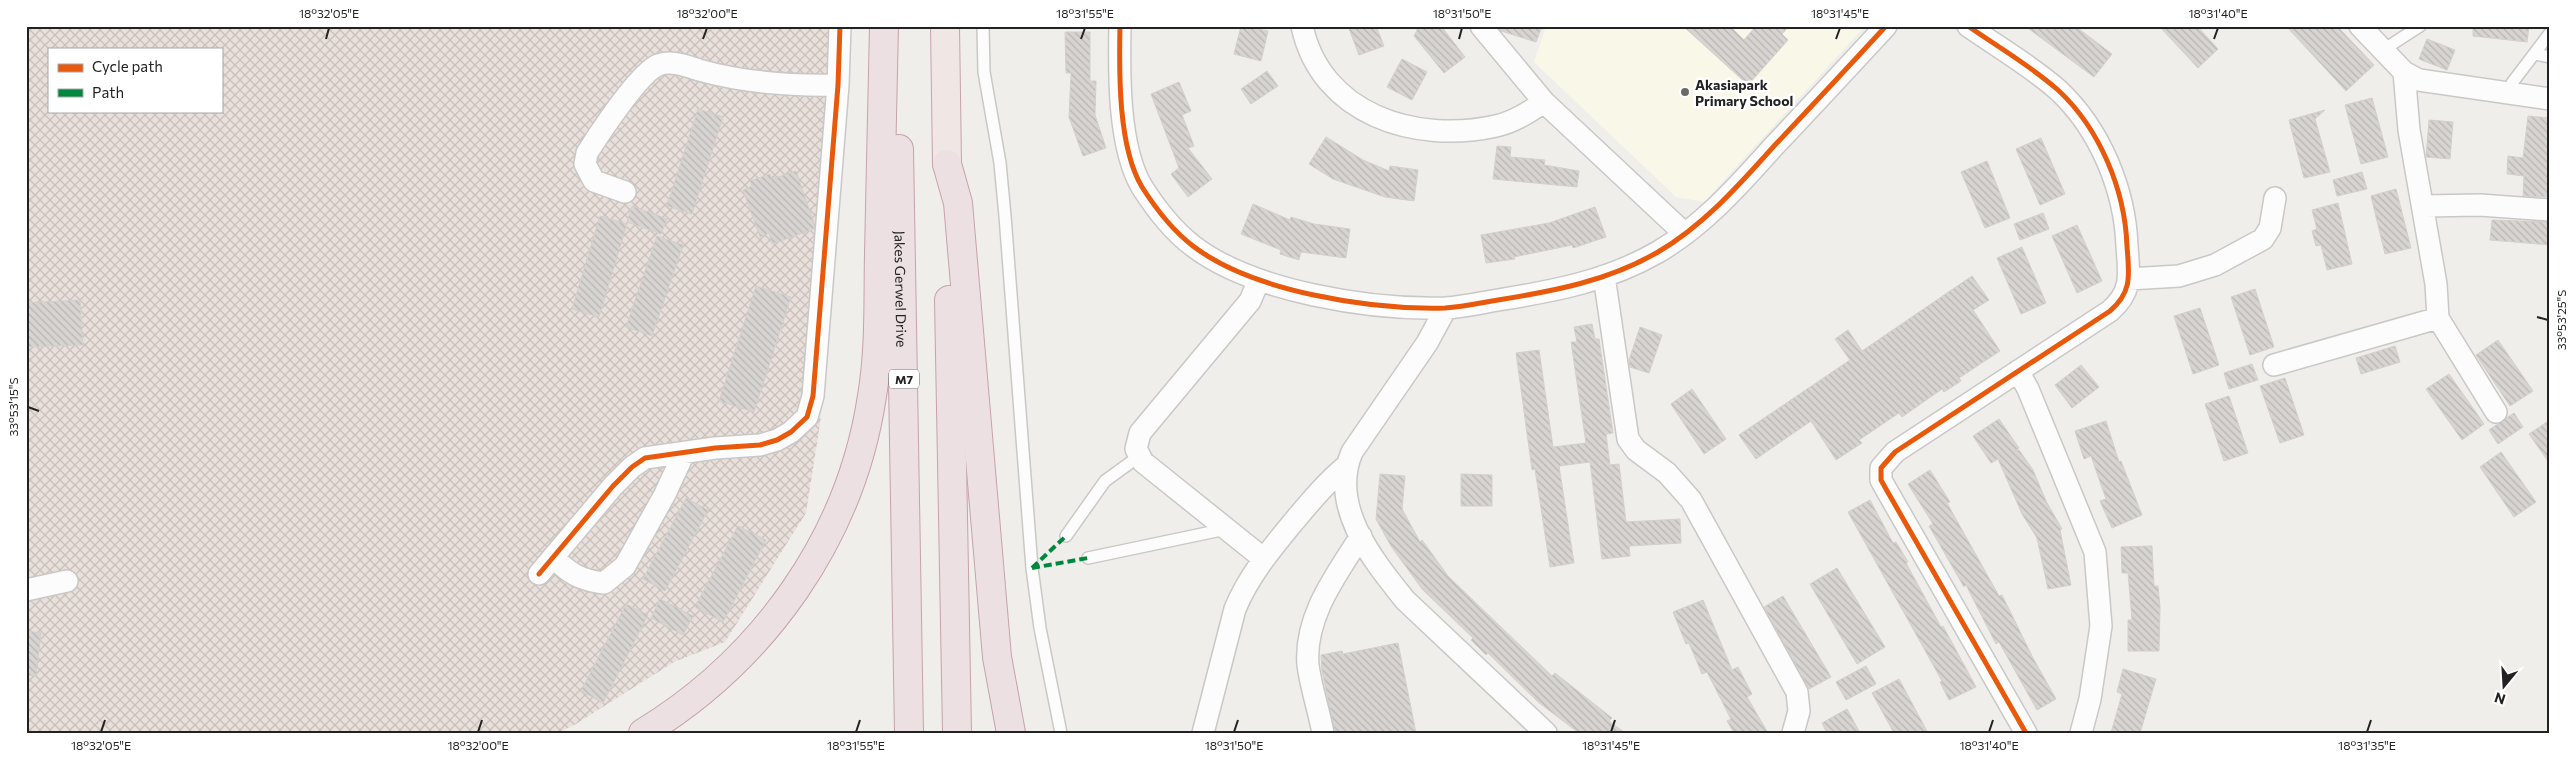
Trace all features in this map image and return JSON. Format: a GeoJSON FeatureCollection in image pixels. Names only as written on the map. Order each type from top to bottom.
{"type":"FeatureCollection","features":[{"type":"Feature","properties":{"kind":"highway"},"geometry":{"type":"LineString","coordinates":[[643,733],[677,711],[712,683],[767,628],[798,587],[823,544],[854,472],[866,429],[876,363],[884,26]]}},
{"type":"Feature","properties":{"kind":"highway","name":"Jakes Gerwel Drive"},"geometry":{"type":"LineString","coordinates":[[897,26],[909,733]]}},
{"type":"Feature","properties":{"kind":"highway"},"geometry":{"type":"LineString","coordinates":[[944,26],[957,733]]}},
{"type":"Feature","properties":{"kind":"highway"},"geometry":{"type":"LineString","coordinates":[[947,164],[958,202],[997,656],[1010,733]]}},
{"type":"Feature","properties":{"kind":"street"},"geometry":{"type":"LineString","coordinates":[[539,574],[632,466],[645,458],[715,448],[760,445],[777,440],[791,432],[808,417],[813,396],[838,85],[840,26]]}},
{"type":"Feature","properties":{"kind":"street"},"geometry":{"type":"LineString","coordinates":[[1120,26],[1123,118],[1127,142],[1140,184],[1166,221],[1194,247],[1231,269],[1258,280],[1305,292],[1366,303],[1446,308],[1542,294],[1574,286],[1604,276],[1657,252],[1686,234],[1732,192],[1886,26]]}},
{"type":"Feature","properties":{"kind":"street"},"geometry":{"type":"LineString","coordinates":[[1302,26],[1315,65],[1335,91],[1369,113],[1403,127],[1470,129],[1497,126],[1519,118],[1544,102]]}},
{"type":"Feature","properties":{"kind":"street"},"geometry":{"type":"LineString","coordinates":[[1481,26],[1544,102],[1686,234]]}},
{"type":"Feature","properties":{"kind":"street"},"geometry":{"type":"LineString","coordinates":[[1968,26],[2059,91],[2091,131],[2105,157],[2116,184],[2126,226],[2129,279],[2122,301],[2110,311],[1895,452],[1885,461],[1880,474],[1886,489],[2026,733]]}},
{"type":"Feature","properties":{"kind":"street"},"geometry":{"type":"LineString","coordinates":[[2360,26],[2404,72],[2430,83],[2550,99]]}},
{"type":"Feature","properties":{"kind":"street"},"geometry":{"type":"LineString","coordinates":[[625,192],[594,181],[586,164],[587,153],[641,79],[658,65],[668,63],[684,65],[752,81],[792,86],[838,85]]}},
{"type":"Feature","properties":{"kind":"street"},"geometry":{"type":"LineString","coordinates":[[2404,72],[2409,130],[2424,206],[2436,284],[2438,318],[2496,412]]}},
{"type":"Feature","properties":{"kind":"street"},"geometry":{"type":"LineString","coordinates":[[2129,279],[2179,276],[2215,265],[2263,239],[2270,228],[2275,198]]}},
{"type":"Feature","properties":{"kind":"street"},"geometry":{"type":"LineString","coordinates":[[2424,206],[2472,204],[2550,210]]}},
{"type":"Feature","properties":{"kind":"street"},"geometry":{"type":"LineString","coordinates":[[1604,276],[1628,439],[1636,450],[1667,473],[1695,508],[1797,692],[1799,711],[1793,733]]}},
{"type":"Feature","properties":{"kind":"street"},"geometry":{"type":"LineString","coordinates":[[1258,280],[1250,301],[1140,433],[1136,441],[1138,457],[1264,559]]}},
{"type":"Feature","properties":{"kind":"street"},"geometry":{"type":"LineString","coordinates":[[1204,733],[1235,609],[1250,578],[1328,481],[1345,467],[1352,452],[1427,343],[1446,308]]}},
{"type":"Feature","properties":{"kind":"street"},"geometry":{"type":"LineString","coordinates":[[2274,365],[2438,318]]}},
{"type":"Feature","properties":{"kind":"street"},"geometry":{"type":"LineString","coordinates":[[2018,371],[2035,407],[2095,552],[2101,626],[2090,699],[2081,733]]}},
{"type":"Feature","properties":{"kind":"street"},"geometry":{"type":"LineString","coordinates":[[554,557],[568,572],[586,580],[604,583],[612,578],[625,566],[665,494],[684,453]]}},
{"type":"Feature","properties":{"kind":"street"},"geometry":{"type":"LineString","coordinates":[[1345,467],[1346,500],[1349,514],[1386,577],[1405,600],[1546,733]]}},
{"type":"Feature","properties":{"kind":"street"},"geometry":{"type":"LineString","coordinates":[[1324,733],[1308,666],[1310,638],[1322,599],[1361,536]]}},
{"type":"Feature","properties":{"kind":"street"},"geometry":{"type":"LineString","coordinates":[[26,590],[67,581]]}},
{"type":"Feature","properties":{"kind":"lane"},"geometry":{"type":"LineString","coordinates":[[983,26],[986,86],[1000,164],[1004,207],[1032,568],[1043,646],[1061,733]]}},
{"type":"Feature","properties":{"kind":"lane"},"geometry":{"type":"LineString","coordinates":[[2383,50],[2420,26]]}},
{"type":"Feature","properties":{"kind":"lane"},"geometry":{"type":"LineString","coordinates":[[2510,94],[2512,83],[2550,33]]}},
{"type":"Feature","properties":{"kind":"lane"},"geometry":{"type":"LineString","coordinates":[[2535,54],[2550,57]]}},
{"type":"Feature","properties":{"kind":"lane"},"geometry":{"type":"LineString","coordinates":[[1066,536],[1105,481],[1138,457]]}},
{"type":"Feature","properties":{"kind":"lane"},"geometry":{"type":"LineString","coordinates":[[1088,558],[1226,529]]}},
{"type":"Feature","properties":{"kind":"shaded area"},"geometry":{"type":"Polygon","coordinates":[[[26,26],[851,26],[848,101],[820,424],[806,513],[725,642],[674,662],[576,724],[558,733],[26,733],[26,26]]]}},
{"type":"Feature","properties":{"kind":"shaded area","name":"Akasiapark Primary School"},"geometry":{"type":"Polygon","coordinates":[[[1546,26],[1865,26],[1704,202],[1676,197],[1534,62],[1546,26]]]}},
{"type":"Feature","properties":{"kind":"building"},"geometry":{"type":"Polygon","coordinates":[[[1241,26],[1268,31],[1261,61],[1234,54],[1241,26]]]}},
{"type":"Feature","properties":{"kind":"building"},"geometry":{"type":"Polygon","coordinates":[[[1348,26],[1376,26],[1384,46],[1359,55],[1348,26]]]}},
{"type":"Feature","properties":{"kind":"building"},"geometry":{"type":"Polygon","coordinates":[[[1419,26],[1441,26],[1465,57],[1444,73],[1414,36],[1419,26]]]}},
{"type":"Feature","properties":{"kind":"building"},"geometry":{"type":"Polygon","coordinates":[[[1497,26],[1542,26],[1536,42],[1501,31],[1497,26]]]}},
{"type":"Feature","properties":{"kind":"building"},"geometry":{"type":"Polygon","coordinates":[[[1683,26],[1730,26],[1744,40],[1756,26],[1789,26],[1782,34],[1788,40],[1748,85],[1683,26]]]}},
{"type":"Feature","properties":{"kind":"building"},"geometry":{"type":"Polygon","coordinates":[[[2025,26],[2075,26],[2112,54],[2094,77],[2025,26]]]}},
{"type":"Feature","properties":{"kind":"building"},"geometry":{"type":"Polygon","coordinates":[[[2159,26],[2197,26],[2218,49],[2198,68],[2159,26]]]}},
{"type":"Feature","properties":{"kind":"building"},"geometry":{"type":"Polygon","coordinates":[[[2286,26],[2337,26],[2374,65],[2346,91],[2286,26]]]}},
{"type":"Feature","properties":{"kind":"building"},"geometry":{"type":"Polygon","coordinates":[[[2473,26],[2529,26],[2527,42],[2473,36],[2473,26]]]}},
{"type":"Feature","properties":{"kind":"building"},"geometry":{"type":"Polygon","coordinates":[[[1065,32],[1090,32],[1090,81],[1096,81],[1095,115],[1106,148],[1083,156],[1069,117],[1071,73],[1066,73],[1065,32]]]}},
{"type":"Feature","properties":{"kind":"building"},"geometry":{"type":"Polygon","coordinates":[[[2427,39],[2455,50],[2447,70],[2419,59],[2427,39]]]}},
{"type":"Feature","properties":{"kind":"building"},"geometry":{"type":"Polygon","coordinates":[[[1402,59],[1427,72],[1412,100],[1387,87],[1402,59]]]}},
{"type":"Feature","properties":{"kind":"building"},"geometry":{"type":"Polygon","coordinates":[[[1267,71],[1278,86],[1251,104],[1241,89],[1267,71]]]}},
{"type":"Feature","properties":{"kind":"building"},"geometry":{"type":"Polygon","coordinates":[[[1179,82],[1191,111],[1182,115],[1194,146],[1188,148],[1212,179],[1188,197],[1171,174],[1179,168],[1151,94],[1179,82]]]}},
{"type":"Feature","properties":{"kind":"building"},"geometry":{"type":"Polygon","coordinates":[[[2372,98],[2388,157],[2361,164],[2345,105],[2372,98]]]}},
{"type":"Feature","properties":{"kind":"building"},"geometry":{"type":"Polygon","coordinates":[[[698,109],[723,117],[692,214],[667,206],[698,109]]]}},
{"type":"Feature","properties":{"kind":"building"},"geometry":{"type":"Polygon","coordinates":[[[2325,110],[2315,119],[2330,172],[2304,178],[2289,120],[2325,110]]]}},
{"type":"Feature","properties":{"kind":"building"},"geometry":{"type":"Polygon","coordinates":[[[2528,116],[2550,118],[2550,197],[2523,196],[2524,176],[2507,174],[2508,156],[2523,158],[2528,116]]]}},
{"type":"Feature","properties":{"kind":"building"},"geometry":{"type":"Polygon","coordinates":[[[2429,120],[2453,122],[2450,159],[2426,157],[2429,120]]]}},
{"type":"Feature","properties":{"kind":"building"},"geometry":{"type":"Polygon","coordinates":[[[1326,137],[1363,160],[1389,171],[1390,166],[1418,170],[1414,201],[1385,197],[1333,179],[1309,164],[1326,137]]]}},
{"type":"Feature","properties":{"kind":"building"},"geometry":{"type":"Polygon","coordinates":[[[2041,138],[2065,194],[2040,205],[2016,149],[2041,138]]]}},
{"type":"Feature","properties":{"kind":"building"},"geometry":{"type":"Polygon","coordinates":[[[1497,146],[1511,147],[1510,157],[1545,160],[1544,165],[1579,171],[1577,187],[1493,179],[1497,146]]]}},
{"type":"Feature","properties":{"kind":"building"},"geometry":{"type":"Polygon","coordinates":[[[1987,161],[2010,218],[1985,228],[1961,172],[1987,161]]]}},
{"type":"Feature","properties":{"kind":"building"},"geometry":{"type":"Polygon","coordinates":[[[796,171],[814,223],[814,229],[772,244],[769,233],[760,237],[743,190],[752,186],[750,181],[770,174],[772,179],[796,171]]]}},
{"type":"Feature","properties":{"kind":"building"},"geometry":{"type":"Polygon","coordinates":[[[2362,172],[2367,189],[2337,196],[2333,180],[2362,172]]]}},
{"type":"Feature","properties":{"kind":"building"},"geometry":{"type":"Polygon","coordinates":[[[2396,189],[2411,248],[2385,254],[2371,196],[2396,189]]]}},
{"type":"Feature","properties":{"kind":"building"},"geometry":{"type":"Polygon","coordinates":[[[2338,203],[2352,264],[2327,270],[2321,245],[2316,246],[2312,231],[2317,229],[2312,210],[2338,203]]]}},
{"type":"Feature","properties":{"kind":"building"},"geometry":{"type":"Polygon","coordinates":[[[1253,204],[1290,220],[1291,217],[1314,224],[1350,229],[1346,258],[1301,252],[1299,260],[1280,254],[1281,250],[1241,234],[1253,204]]]}},
{"type":"Feature","properties":{"kind":"building"},"geometry":{"type":"Polygon","coordinates":[[[632,206],[667,219],[661,234],[627,222],[632,206]]]}},
{"type":"Feature","properties":{"kind":"building"},"geometry":{"type":"Polygon","coordinates":[[[1595,207],[1606,237],[1573,248],[1572,245],[1514,257],[1515,259],[1486,263],[1481,235],[1549,223],[1595,207]]]}},
{"type":"Feature","properties":{"kind":"building"},"geometry":{"type":"Polygon","coordinates":[[[2043,213],[2049,229],[2020,240],[2014,224],[2043,213]]]}},
{"type":"Feature","properties":{"kind":"building"},"geometry":{"type":"Polygon","coordinates":[[[600,216],[627,224],[599,317],[572,309],[600,216]]]}},
{"type":"Feature","properties":{"kind":"building"},"geometry":{"type":"Polygon","coordinates":[[[2492,220],[2550,222],[2550,245],[2490,240],[2492,220]]]}},
{"type":"Feature","properties":{"kind":"building"},"geometry":{"type":"Polygon","coordinates":[[[2077,225],[2102,281],[2077,293],[2052,236],[2077,225]]]}},
{"type":"Feature","properties":{"kind":"building"},"geometry":{"type":"Polygon","coordinates":[[[657,236],[683,245],[652,336],[626,327],[657,236]]]}},
{"type":"Feature","properties":{"kind":"building"},"geometry":{"type":"Polygon","coordinates":[[[2022,247],[2046,303],[2021,314],[1997,258],[2022,247]]]}},
{"type":"Feature","properties":{"kind":"building"},"geometry":{"type":"Polygon","coordinates":[[[1972,276],[1989,300],[1973,310],[2000,351],[1959,378],[1961,381],[1944,392],[1942,389],[1902,417],[1899,413],[1859,440],[1862,443],[1836,460],[1811,421],[1756,459],[1739,435],[1850,360],[1835,339],[1848,330],[1862,351],[1972,276]]]}},
{"type":"Feature","properties":{"kind":"building"},"geometry":{"type":"Polygon","coordinates":[[[756,286],[791,297],[754,412],[719,401],[756,286]]]}},
{"type":"Feature","properties":{"kind":"building"},"geometry":{"type":"Polygon","coordinates":[[[2255,289],[2274,347],[2250,355],[2231,297],[2255,289]]]}},
{"type":"Feature","properties":{"kind":"building"},"geometry":{"type":"Polygon","coordinates":[[[80,300],[83,345],[26,347],[26,303],[80,300]]]}},
{"type":"Feature","properties":{"kind":"building"},"geometry":{"type":"Polygon","coordinates":[[[2200,308],[2219,365],[2193,374],[2174,316],[2200,308]]]}},
{"type":"Feature","properties":{"kind":"building"},"geometry":{"type":"Polygon","coordinates":[[[1592,324],[1595,339],[1599,339],[1613,433],[1606,434],[1610,465],[1619,464],[1626,522],[1680,519],[1681,543],[1629,546],[1630,556],[1602,559],[1590,462],[1559,466],[1574,563],[1550,567],[1535,469],[1532,470],[1516,353],[1539,350],[1553,447],[1586,443],[1571,342],[1577,342],[1574,327],[1592,324]]]}},
{"type":"Feature","properties":{"kind":"building"},"geometry":{"type":"Polygon","coordinates":[[[1640,327],[1662,335],[1649,373],[1630,367],[1629,360],[1640,327]]]}},
{"type":"Feature","properties":{"kind":"building"},"geometry":{"type":"Polygon","coordinates":[[[2498,340],[2533,391],[2510,406],[2476,355],[2498,340]]]}},
{"type":"Feature","properties":{"kind":"building"},"geometry":{"type":"Polygon","coordinates":[[[2395,346],[2400,362],[2361,374],[2356,358],[2395,346]]]}},
{"type":"Feature","properties":{"kind":"building"},"geometry":{"type":"Polygon","coordinates":[[[2252,364],[2258,380],[2229,389],[2224,373],[2252,364]]]}},
{"type":"Feature","properties":{"kind":"building"},"geometry":{"type":"Polygon","coordinates":[[[2081,365],[2099,387],[2072,408],[2055,385],[2081,365]]]}},
{"type":"Feature","properties":{"kind":"building"},"geometry":{"type":"Polygon","coordinates":[[[2449,374],[2484,424],[2462,440],[2426,389],[2449,374]]]}},
{"type":"Feature","properties":{"kind":"building"},"geometry":{"type":"Polygon","coordinates":[[[2285,378],[2304,435],[2280,443],[2260,386],[2285,378]]]}},
{"type":"Feature","properties":{"kind":"building"},"geometry":{"type":"Polygon","coordinates":[[[1692,389],[1726,439],[1704,454],[1671,404],[1692,389]]]}},
{"type":"Feature","properties":{"kind":"building"},"geometry":{"type":"Polygon","coordinates":[[[2229,396],[2248,453],[2224,461],[2205,404],[2229,396]]]}},
{"type":"Feature","properties":{"kind":"building"},"geometry":{"type":"Polygon","coordinates":[[[2514,413],[2523,427],[2498,444],[2489,430],[2514,413]]]}},
{"type":"Feature","properties":{"kind":"building"},"geometry":{"type":"Polygon","coordinates":[[[1999,419],[2019,448],[2015,451],[2019,450],[2033,470],[2046,501],[2062,529],[2060,530],[2071,585],[2048,589],[2037,538],[2022,514],[1998,459],[1991,463],[1973,436],[1999,419]]]}},
{"type":"Feature","properties":{"kind":"building"},"geometry":{"type":"Polygon","coordinates":[[[2550,420],[2550,464],[2529,434],[2550,420]]]}},
{"type":"Feature","properties":{"kind":"building"},"geometry":{"type":"Polygon","coordinates":[[[2106,421],[2119,462],[2121,461],[2142,515],[2112,528],[2100,501],[2106,499],[2091,456],[2084,459],[2075,431],[2106,421]]]}},
{"type":"Feature","properties":{"kind":"building"},"geometry":{"type":"Polygon","coordinates":[[[2501,452],[2536,502],[2514,517],[2480,467],[2501,452]]]}},
{"type":"Feature","properties":{"kind":"building"},"geometry":{"type":"Polygon","coordinates":[[[1930,470],[1950,502],[1947,503],[1999,596],[2002,595],[2033,658],[2056,699],[2037,710],[1999,642],[1996,644],[1966,585],[1964,587],[1929,526],[1933,524],[1908,484],[1930,470]]]}},
{"type":"Feature","properties":{"kind":"building"},"geometry":{"type":"Polygon","coordinates":[[[1380,474],[1405,476],[1402,509],[1420,542],[1422,540],[1448,576],[1552,676],[1555,673],[1612,718],[1609,721],[1625,733],[1579,733],[1538,702],[1488,653],[1486,655],[1471,640],[1473,638],[1422,589],[1391,546],[1376,519],[1380,474]]]}},
{"type":"Feature","properties":{"kind":"building"},"geometry":{"type":"Polygon","coordinates":[[[1461,474],[1492,475],[1492,506],[1461,506],[1461,474]]]}},
{"type":"Feature","properties":{"kind":"building"},"geometry":{"type":"Polygon","coordinates":[[[686,498],[708,510],[665,591],[643,579],[686,498]]]}},
{"type":"Feature","properties":{"kind":"building"},"geometry":{"type":"Polygon","coordinates":[[[1870,500],[1893,543],[1896,542],[1908,562],[1906,563],[1976,687],[1949,700],[1940,682],[1942,681],[1848,512],[1870,500]]]}},
{"type":"Feature","properties":{"kind":"building"},"geometry":{"type":"Polygon","coordinates":[[[738,526],[766,540],[723,622],[695,607],[738,526]]]}},
{"type":"Feature","properties":{"kind":"building"},"geometry":{"type":"Polygon","coordinates":[[[2152,546],[2154,586],[2158,586],[2160,607],[2159,651],[2128,651],[2128,620],[2132,620],[2128,573],[2122,573],[2121,547],[2152,546]]]}},
{"type":"Feature","properties":{"kind":"building"},"geometry":{"type":"Polygon","coordinates":[[[1837,568],[1885,647],[1857,664],[1810,584],[1837,568]]]}},
{"type":"Feature","properties":{"kind":"building"},"geometry":{"type":"Polygon","coordinates":[[[1783,596],[1831,677],[1809,689],[1764,607],[1783,596]]]}},
{"type":"Feature","properties":{"kind":"building"},"geometry":{"type":"Polygon","coordinates":[[[660,599],[693,616],[683,635],[651,618],[660,599]]]}},
{"type":"Feature","properties":{"kind":"building"},"geometry":{"type":"Polygon","coordinates":[[[1703,600],[1732,670],[1738,667],[1752,694],[1747,697],[1768,733],[1734,733],[1727,721],[1731,719],[1707,672],[1702,674],[1689,643],[1686,644],[1673,612],[1703,600]]]}},
{"type":"Feature","properties":{"kind":"building"},"geometry":{"type":"Polygon","coordinates":[[[626,604],[648,615],[603,703],[581,691],[626,604]]]}},
{"type":"Feature","properties":{"kind":"building"},"geometry":{"type":"Polygon","coordinates":[[[26,631],[41,633],[36,676],[26,675],[26,631]]]}},
{"type":"Feature","properties":{"kind":"building"},"geometry":{"type":"Polygon","coordinates":[[[1398,643],[1416,733],[1335,733],[1322,671],[1321,655],[1342,651],[1343,654],[1398,643]]]}},
{"type":"Feature","properties":{"kind":"building"},"geometry":{"type":"Polygon","coordinates":[[[1866,666],[1876,684],[1846,700],[1836,682],[1866,666]]]}},
{"type":"Feature","properties":{"kind":"building"},"geometry":{"type":"Polygon","coordinates":[[[2123,669],[2156,679],[2140,733],[2111,733],[2122,694],[2117,692],[2123,669]]]}},
{"type":"Feature","properties":{"kind":"building"},"geometry":{"type":"Polygon","coordinates":[[[1899,679],[1928,733],[1894,733],[1872,693],[1899,679]]]}},
{"type":"Feature","properties":{"kind":"building"},"geometry":{"type":"Polygon","coordinates":[[[1847,709],[1860,733],[1827,733],[1822,723],[1847,709]]]}},
{"type":"Feature","properties":{"kind":"marked path"},"geometry":{"type":"LineString","coordinates":[[1032,568],[1066,536]]}},
{"type":"Feature","properties":{"kind":"marked path"},"geometry":{"type":"LineString","coordinates":[[1032,568],[1088,558]]}},
{"type":"Feature","properties":{"kind":"cycle path"},"geometry":{"type":"LineString","coordinates":[[539,574],[613,486],[632,467],[645,458],[715,448],[760,445],[777,440],[791,432],[807,417],[813,396],[838,85],[840,26]]}},
{"type":"Feature","properties":{"kind":"cycle path"},"geometry":{"type":"LineString","coordinates":[[1120,26],[1120,87],[1128,151],[1142,187],[1165,219],[1185,240],[1218,262],[1247,275],[1280,286],[1314,295],[1349,301],[1415,308],[1465,306],[1560,289],[1600,278],[1658,252],[1691,230],[1734,190],[1886,26]]}},
{"type":"Feature","properties":{"kind":"cycle path"},"geometry":{"type":"LineString","coordinates":[[1968,26],[2048,81],[2073,106],[2086,123],[2108,162],[2115,182],[2121,203],[2127,246],[2128,282],[2123,296],[2110,311],[1895,452],[1881,468],[1881,480],[2026,733]]}},
{"type":"Feature","properties":{"kind":"place","name":"Akasiapark Primary School"},"geometry":{"type":"Point","coordinates":[1685,92]}}]}
